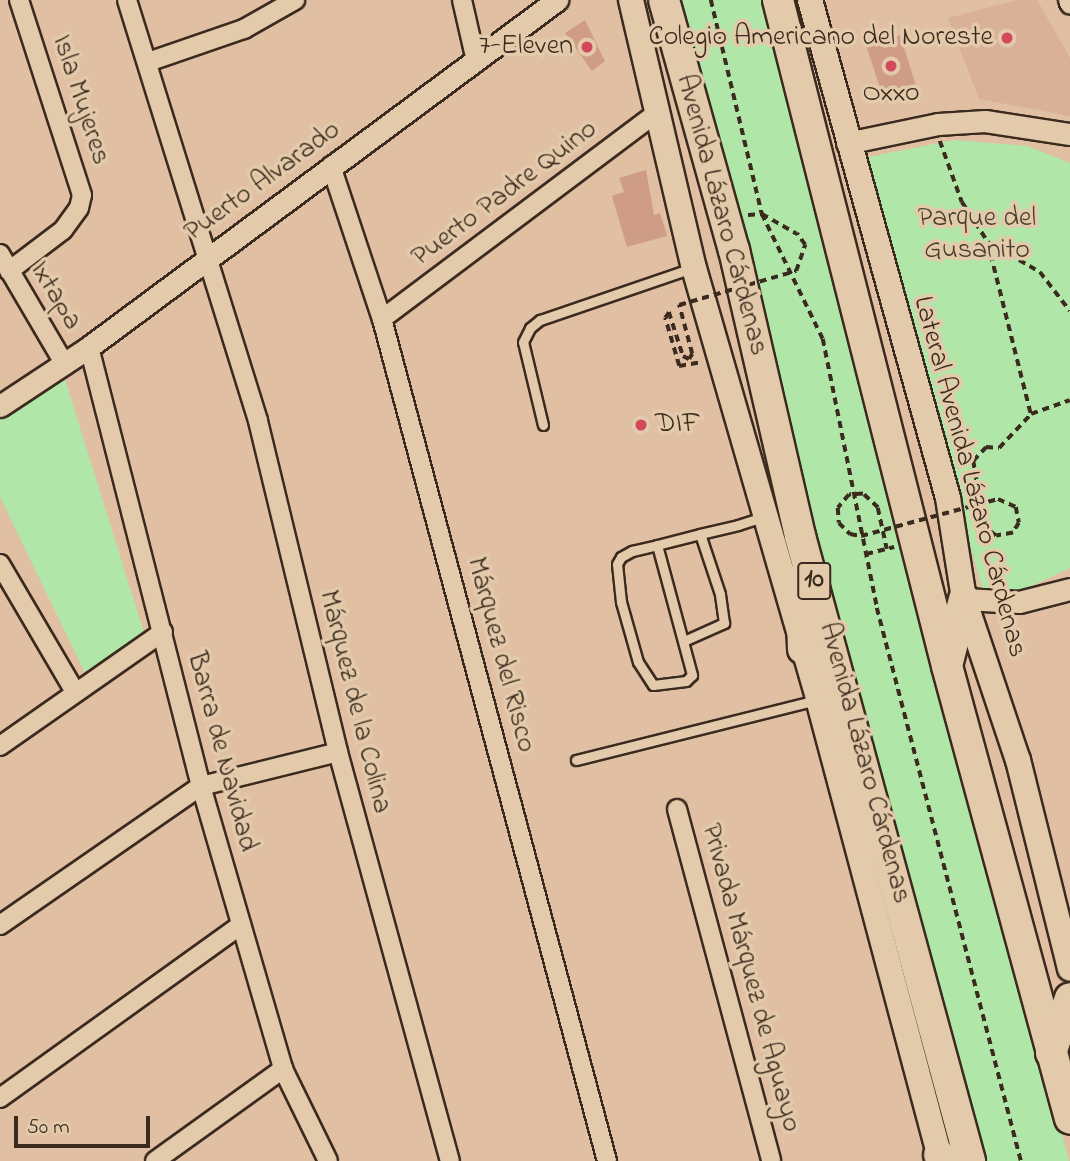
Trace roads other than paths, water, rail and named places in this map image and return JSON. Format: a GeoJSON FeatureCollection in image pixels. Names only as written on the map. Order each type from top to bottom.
{"type":"FeatureCollection","features":[{"type":"Feature","properties":{"kind":"highway","name":"Avenida Lázaro Cárdenas"},"geometry":{"type":"LineString","coordinates":[[664,0],[734,250],[800,536],[970,1161]]}},
{"type":"Feature","properties":{"kind":"highway"},"geometry":{"type":"LineString","coordinates":[[778,0],[947,666],[1070,1119]]}},
{"type":"Feature","properties":{"kind":"highway"},"geometry":{"type":"LineString","coordinates":[[800,536],[803,649]]}},
{"type":"Feature","properties":{"kind":"highway"},"geometry":{"type":"LineString","coordinates":[[947,666],[964,599]]}},
{"type":"Feature","properties":{"kind":"highway"},"geometry":{"type":"LineString","coordinates":[[1051,1052],[1070,998]]}},
{"type":"Feature","properties":{"kind":"main road"},"geometry":{"type":"LineString","coordinates":[[631,0],[694,268],[763,517],[818,699],[941,1159]]}},
{"type":"Feature","properties":{"kind":"main road","name":"Lateral Avenida Lázaro Cárdenas"},"geometry":{"type":"LineString","coordinates":[[810,0],[847,143],[948,498],[964,599],[1018,760],[1070,969]]}},
{"type":"Feature","properties":{"kind":"street","name":"Isla Mujeres"},"geometry":{"type":"LineString","coordinates":[[9,271],[63,230],[79,208],[82,195],[80,178],[19,0]]}},
{"type":"Feature","properties":{"kind":"street","name":"Márquez de la Colina"},"geometry":{"type":"LineString","coordinates":[[127,0],[258,421],[338,752],[450,1161]]}},
{"type":"Feature","properties":{"kind":"street"},"geometry":{"type":"LineString","coordinates":[[148,62],[244,29],[295,0]]}},
{"type":"Feature","properties":{"kind":"street"},"geometry":{"type":"LineString","coordinates":[[462,0],[476,61]]}},
{"type":"Feature","properties":{"kind":"street","name":"Puerto Alvarado"},"geometry":{"type":"LineString","coordinates":[[0,406],[65,365],[207,257],[557,0]]}},
{"type":"Feature","properties":{"kind":"street"},"geometry":{"type":"LineString","coordinates":[[1068,0],[1070,5]]}},
{"type":"Feature","properties":{"kind":"street","name":"Puerto Padre Quino"},"geometry":{"type":"LineString","coordinates":[[382,319],[659,111]]}},
{"type":"Feature","properties":{"kind":"street"},"geometry":{"type":"LineString","coordinates":[[847,143],[938,124],[985,121],[1070,134]]}},
{"type":"Feature","properties":{"kind":"street","name":"Márquez del Risco"},"geometry":{"type":"LineString","coordinates":[[331,166],[382,319],[607,1161]]}},
{"type":"Feature","properties":{"kind":"street","name":"Ixtapa"},"geometry":{"type":"LineString","coordinates":[[0,254],[65,365]]}},
{"type":"Feature","properties":{"kind":"street","name":"Barra de Navidad"},"geometry":{"type":"LineString","coordinates":[[89,347],[201,786],[283,1069],[328,1161]]}},
{"type":"Feature","properties":{"kind":"street"},"geometry":{"type":"LineString","coordinates":[[1,566],[75,692]]}},
{"type":"Feature","properties":{"kind":"street"},"geometry":{"type":"LineString","coordinates":[[964,599],[1019,602],[1070,589]]}},
{"type":"Feature","properties":{"kind":"street"},"geometry":{"type":"LineString","coordinates":[[0,746],[163,632]]}},
{"type":"Feature","properties":{"kind":"street"},"geometry":{"type":"LineString","coordinates":[[0,925],[201,786],[338,752]]}},
{"type":"Feature","properties":{"kind":"street","name":"Privada Márquez de Aguayo"},"geometry":{"type":"LineString","coordinates":[[677,809],[771,1161]]}},
{"type":"Feature","properties":{"kind":"street"},"geometry":{"type":"LineString","coordinates":[[0,1098],[241,925]]}},
{"type":"Feature","properties":{"kind":"street"},"geometry":{"type":"LineString","coordinates":[[156,1161],[283,1069]]}},
{"type":"Feature","properties":{"kind":"lane"},"geometry":{"type":"LineString","coordinates":[[543,425],[523,342],[530,328],[540,320],[694,268]]}},
{"type":"Feature","properties":{"kind":"lane"},"geometry":{"type":"LineString","coordinates":[[657,545],[686,640],[692,675],[686,681],[653,685],[645,679],[621,602],[617,564],[632,551],[763,517]]}},
{"type":"Feature","properties":{"kind":"lane"},"geometry":{"type":"LineString","coordinates":[[686,640],[724,623],[720,594],[700,534]]}},
{"type":"Feature","properties":{"kind":"lane"},"geometry":{"type":"LineString","coordinates":[[576,760],[818,699]]}},
{"type":"Feature","properties":{"kind":"place","name":"Colegio Americano del Noreste"},"geometry":{"type":"Point","coordinates":[1007,38]}},
{"type":"Feature","properties":{"kind":"place","name":"7-Eleven"},"geometry":{"type":"Point","coordinates":[587,47]}},
{"type":"Feature","properties":{"kind":"place","name":"Oxxo"},"geometry":{"type":"Point","coordinates":[891,66]}},
{"type":"Feature","properties":{"kind":"place","name":"DIF"},"geometry":{"type":"Point","coordinates":[641,425]}},
{"type":"Feature","properties":{"kind":"park label","name":"Parque del Gusanito"},"geometry":{"type":"Point","coordinates":[977,235]}}]}
